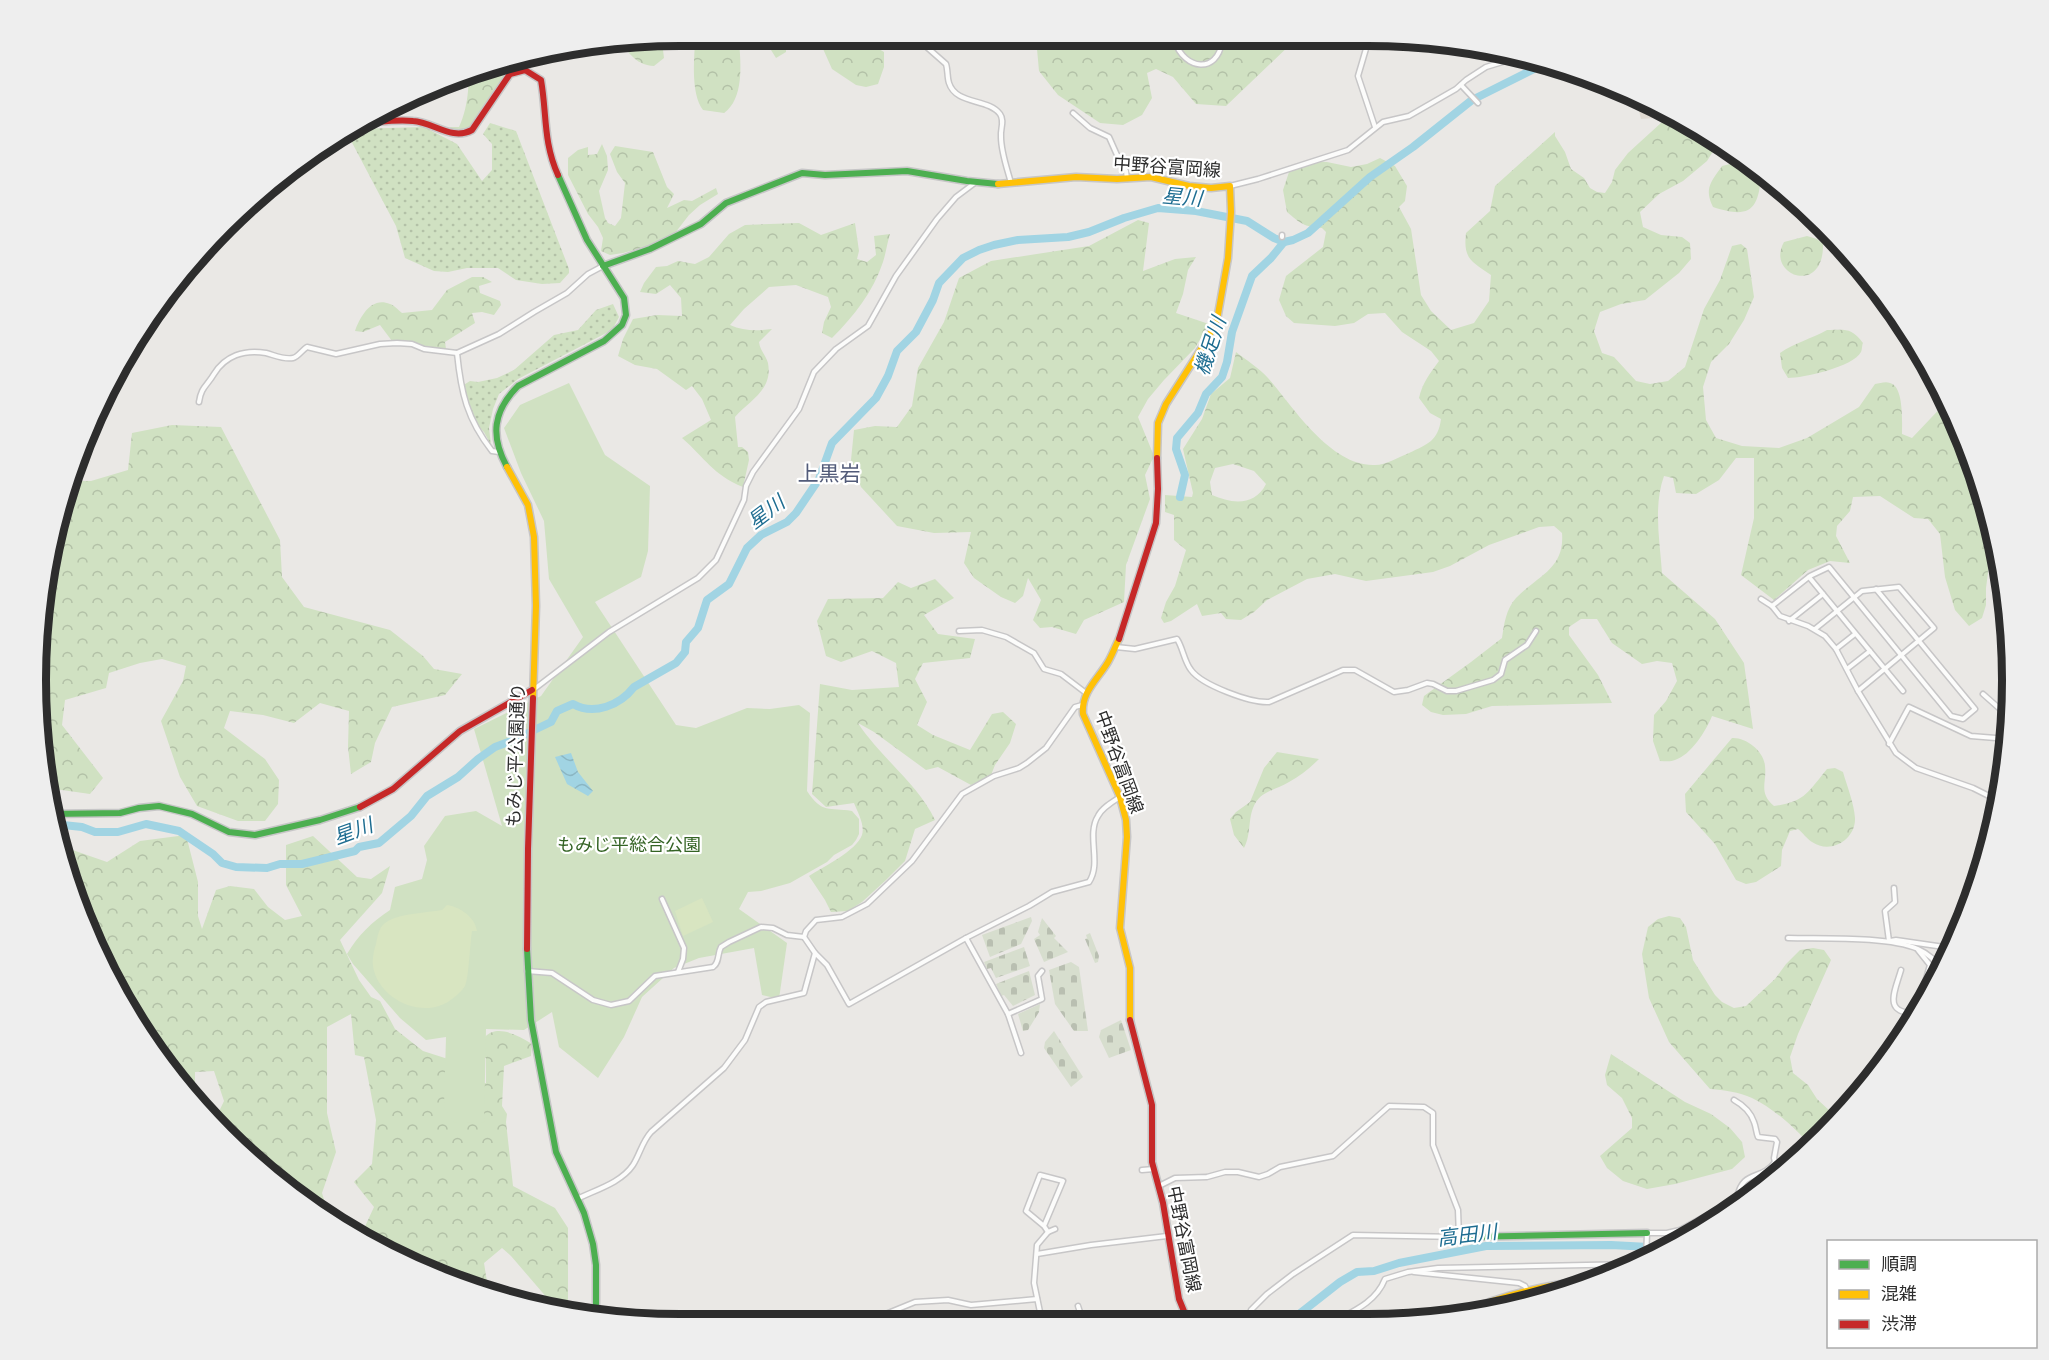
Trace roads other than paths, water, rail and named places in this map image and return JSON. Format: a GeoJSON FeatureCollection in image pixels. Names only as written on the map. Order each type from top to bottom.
{"type":"FeatureCollection","features":[{"type":"Feature","properties":{"kind":"main road"},"geometry":{"type":"LineString","coordinates":[[380,122],[423,122],[459,135],[468,133],[510,74],[525,70],[532,73],[541,80],[547,144],[553,164],[587,240],[603,266]]}},
{"type":"Feature","properties":{"kind":"main road","name":"中野谷富岡線"},"geometry":{"type":"LineString","coordinates":[[603,266],[650,249],[701,224],[726,203],[796,174],[907,171],[976,182],[1011,183],[1083,177],[1159,178],[1195,187],[1230,186],[1231,212],[1225,277],[1217,320],[1166,404],[1158,423],[1156,523],[1116,647],[1105,668],[1086,693],[1082,705],[1088,728],[1120,797],[1124,811],[1127,837],[1120,928],[1130,968],[1130,1018],[1152,1105],[1151,1152],[1179,1299],[1185,1314]]}},
{"type":"Feature","properties":{"kind":"main road","name":"もみじ平公園通り"},"geometry":{"type":"LineString","coordinates":[[596,1308],[595,1250],[587,1221],[556,1152],[531,1020],[527,972],[528,849],[536,606],[534,537],[525,499],[496,441],[497,417],[518,386],[606,339],[621,326],[626,318],[627,309],[624,298],[603,266]]}},
{"type":"Feature","properties":{"kind":"main road"},"geometry":{"type":"LineString","coordinates":[[61,814],[120,813],[159,806],[192,814],[229,832],[244,835],[255,835],[340,814],[383,796],[458,732],[471,723],[505,708],[532,690]]}},
{"type":"Feature","properties":{"kind":"main road"},"geometry":{"type":"LineString","coordinates":[[1462,1237],[1647,1234]]}},
{"type":"Feature","properties":{"kind":"main road"},"geometry":{"type":"LineString","coordinates":[[1504,1298],[1527,1290],[1565,1282]]}},
{"type":"Feature","properties":{"kind":"street"},"geometry":{"type":"LineString","coordinates":[[926,46],[946,64],[952,89],[964,98],[991,107],[999,114],[1002,119],[1000,137],[1011,183]]}},
{"type":"Feature","properties":{"kind":"street"},"geometry":{"type":"LineString","coordinates":[[1177,46],[1185,59],[1192,64],[1201,65],[1213,60],[1219,54],[1221,46]]}},
{"type":"Feature","properties":{"kind":"street"},"geometry":{"type":"LineString","coordinates":[[1367,46],[1358,76],[1375,128]]}},
{"type":"Feature","properties":{"kind":"street"},"geometry":{"type":"LineString","coordinates":[[1230,186],[1348,150],[1383,122],[1409,116],[1445,97],[1486,67],[1504,62]]}},
{"type":"Feature","properties":{"kind":"street"},"geometry":{"type":"LineString","coordinates":[[1461,85],[1473,95],[1478,103]]}},
{"type":"Feature","properties":{"kind":"street"},"geometry":{"type":"LineString","coordinates":[[1073,113],[1090,128],[1109,137],[1117,154],[1122,158],[1120,164],[1126,171],[1127,179]]}},
{"type":"Feature","properties":{"kind":"street"},"geometry":{"type":"LineString","coordinates":[[532,690],[609,632],[698,578],[716,560],[744,500],[746,486],[753,472],[799,408],[814,372],[836,349],[868,326],[890,286],[937,219],[956,197],[976,182]]}},
{"type":"Feature","properties":{"kind":"street"},"geometry":{"type":"LineString","coordinates":[[199,402],[202,388],[220,364],[233,356],[244,353],[266,353],[290,358],[296,357],[307,346],[336,354],[380,344],[397,343],[412,344],[424,350],[457,353],[499,334],[567,293],[588,274],[603,266]]}},
{"type":"Feature","properties":{"kind":"street"},"geometry":{"type":"LineString","coordinates":[[457,353],[460,386],[470,417],[492,451],[500,452]]}},
{"type":"Feature","properties":{"kind":"street"},"geometry":{"type":"LineString","coordinates":[[1772,606],[1809,577],[1829,567],[1951,716],[1963,719],[1975,709],[1876,590]]}},
{"type":"Feature","properties":{"kind":"street"},"geometry":{"type":"LineString","coordinates":[[1809,577],[1903,691]]}},
{"type":"Feature","properties":{"kind":"street"},"geometry":{"type":"LineString","coordinates":[[1814,630],[1862,591],[1899,587],[1934,628],[1858,691]]}},
{"type":"Feature","properties":{"kind":"street"},"geometry":{"type":"LineString","coordinates":[[1789,621],[1822,594]]}},
{"type":"Feature","properties":{"kind":"street"},"geometry":{"type":"LineString","coordinates":[[1761,599],[1772,606],[1780,616],[1825,636],[1836,649],[1858,691],[1896,753],[1916,768],[1973,788],[1991,797]]}},
{"type":"Feature","properties":{"kind":"street"},"geometry":{"type":"LineString","coordinates":[[958,631],[982,630],[1006,637],[1034,653],[1044,669],[1061,674],[1086,693]]}},
{"type":"Feature","properties":{"kind":"street"},"geometry":{"type":"LineString","coordinates":[[1116,647],[1130,649],[1177,639],[1191,671],[1227,693],[1260,702],[1269,702],[1350,669],[1394,692],[1428,683],[1447,692],[1456,691],[1493,680],[1501,674],[1505,660],[1527,645],[1536,631]]}},
{"type":"Feature","properties":{"kind":"street"},"geometry":{"type":"LineString","coordinates":[[1836,649],[1856,634]]}},
{"type":"Feature","properties":{"kind":"street"},"geometry":{"type":"LineString","coordinates":[[1847,669],[1870,651]]}},
{"type":"Feature","properties":{"kind":"street"},"geometry":{"type":"LineString","coordinates":[[1983,694],[2001,710]]}},
{"type":"Feature","properties":{"kind":"street"},"geometry":{"type":"LineString","coordinates":[[804,937],[806,931],[816,920],[842,917],[867,904],[912,861],[962,794],[985,780],[1027,763],[1046,748],[1075,707],[1082,705]]}},
{"type":"Feature","properties":{"kind":"street"},"geometry":{"type":"LineString","coordinates":[[1889,744],[1909,707],[1971,736],[1999,738]]}},
{"type":"Feature","properties":{"kind":"street"},"geometry":{"type":"LineString","coordinates":[[527,972],[552,973],[593,1000],[611,1005],[629,1001],[655,976],[713,967],[722,947],[756,928],[766,927],[787,935],[804,937],[827,965],[849,1004],[1052,892],[1089,882],[1093,872],[1095,822],[1100,812],[1120,797]]}},
{"type":"Feature","properties":{"kind":"street"},"geometry":{"type":"LineString","coordinates":[[1887,941],[1885,911],[1895,902],[1894,888]]}},
{"type":"Feature","properties":{"kind":"street"},"geometry":{"type":"LineString","coordinates":[[662,899],[684,948],[678,973]]}},
{"type":"Feature","properties":{"kind":"street"},"geometry":{"type":"LineString","coordinates":[[966,938],[1008,1014],[1021,1053]]}},
{"type":"Feature","properties":{"kind":"street"},"geometry":{"type":"LineString","coordinates":[[1788,938],[1896,940],[1943,947]]}},
{"type":"Feature","properties":{"kind":"street"},"geometry":{"type":"LineString","coordinates":[[1887,941],[1917,948],[1927,954],[1935,963]]}},
{"type":"Feature","properties":{"kind":"street"},"geometry":{"type":"LineString","coordinates":[[1917,948],[1930,965],[1924,985]]}},
{"type":"Feature","properties":{"kind":"street"},"geometry":{"type":"LineString","coordinates":[[576,1200],[625,1174],[634,1164],[644,1139],[724,1068],[745,1040],[759,1006],[766,1002],[804,993],[816,953]]}},
{"type":"Feature","properties":{"kind":"street"},"geometry":{"type":"LineString","coordinates":[[1901,970],[1893,1006],[1897,1010],[1909,1012]]}},
{"type":"Feature","properties":{"kind":"street"},"geometry":{"type":"LineString","coordinates":[[1008,1014],[1042,999],[1038,976],[1042,971]]}},
{"type":"Feature","properties":{"kind":"street"},"geometry":{"type":"LineString","coordinates":[[1734,1100],[1741,1104],[1751,1117],[1758,1137],[1775,1139],[1777,1142],[1775,1162],[1768,1170],[1744,1180],[1737,1195]]}},
{"type":"Feature","properties":{"kind":"street"},"geometry":{"type":"LineString","coordinates":[[1159,1186],[1175,1178],[1207,1177],[1225,1172],[1238,1172],[1259,1177],[1280,1167],[1333,1156],[1389,1106],[1424,1107],[1433,1113],[1433,1145],[1458,1210],[1462,1237],[1353,1235],[1293,1274],[1262,1298],[1250,1314]]}},
{"type":"Feature","properties":{"kind":"street"},"geometry":{"type":"LineString","coordinates":[[1775,1162],[1780,1162]]}},
{"type":"Feature","properties":{"kind":"street"},"geometry":{"type":"LineString","coordinates":[[1142,1170],[1154,1169]]}},
{"type":"Feature","properties":{"kind":"street"},"geometry":{"type":"LineString","coordinates":[[1044,1226],[1063,1181],[1040,1175],[1026,1211],[1044,1226],[1048,1233]]}},
{"type":"Feature","properties":{"kind":"street"},"geometry":{"type":"LineString","coordinates":[[1674,1232],[1717,1209]]}},
{"type":"Feature","properties":{"kind":"street"},"geometry":{"type":"LineString","coordinates":[[1040,1314],[1034,1283],[1037,1245],[1055,1229]]}},
{"type":"Feature","properties":{"kind":"street"},"geometry":{"type":"LineString","coordinates":[[1646,1249],[1647,1234],[1678,1233]]}},
{"type":"Feature","properties":{"kind":"street"},"geometry":{"type":"LineString","coordinates":[[1037,1254],[1167,1236]]}},
{"type":"Feature","properties":{"kind":"street"},"geometry":{"type":"LineString","coordinates":[[1348,1314],[1372,1301],[1386,1279],[1407,1272],[1438,1268],[1612,1264]]}},
{"type":"Feature","properties":{"kind":"street"},"geometry":{"type":"LineString","coordinates":[[1407,1272],[1519,1283],[1527,1290]]}},
{"type":"Feature","properties":{"kind":"street"},"geometry":{"type":"LineString","coordinates":[[886,1314],[915,1302],[948,1300],[971,1305],[1037,1299]]}},
{"type":"Feature","properties":{"kind":"street"},"geometry":{"type":"LineString","coordinates":[[1078,1306],[1081,1314]]}},
{"type":"Feature","properties":{"kind":"water"},"geometry":{"type":"Polygon","coordinates":[[[571,753],[578,772],[593,791],[588,796],[567,784],[555,757],[571,753]]]}},
{"type":"Feature","properties":{"kind":"waterway","name":"星川"},"geometry":{"type":"LineString","coordinates":[[64,825],[82,827],[95,832],[118,832],[146,824],[179,831],[213,854],[222,863],[236,867],[267,868],[280,864],[302,864],[379,843],[411,816],[427,796],[458,777],[495,747],[551,722],[557,711],[573,704],[589,709],[606,707],[622,699],[634,687],[676,663],[685,652],[686,642],[698,628],[707,600],[729,584],[747,548],[761,535],[787,522],[796,513],[819,479],[832,443],[876,398],[888,376],[897,351],[916,332],[939,283],[963,258],[994,245],[1018,240],[1068,237],[1089,232],[1158,208],[1196,211],[1247,221],[1274,238],[1284,242],[1293,240],[1308,233],[1370,177],[1413,147],[1472,100],[1535,69]]}},
{"type":"Feature","properties":{"kind":"waterway","name":"機足川"},"geometry":{"type":"LineString","coordinates":[[1180,497],[1185,475],[1176,449],[1177,438],[1198,413],[1206,394],[1222,377],[1232,332],[1252,276],[1284,242]]}},
{"type":"Feature","properties":{"kind":"waterway","name":"高田川"},"geometry":{"type":"LineString","coordinates":[[1299,1314],[1340,1282],[1357,1272],[1374,1271],[1399,1263],[1486,1246],[1611,1245],[1651,1247]]}},
{"type":"Feature","properties":{"kind":"district","name":"上黒岩"},"geometry":{"type":"Point","coordinates":[829,474]}},
{"type":"Feature","properties":{"kind":"park label","name":"もみじ平総合公園"},"geometry":{"type":"Point","coordinates":[629,845]}}]}
